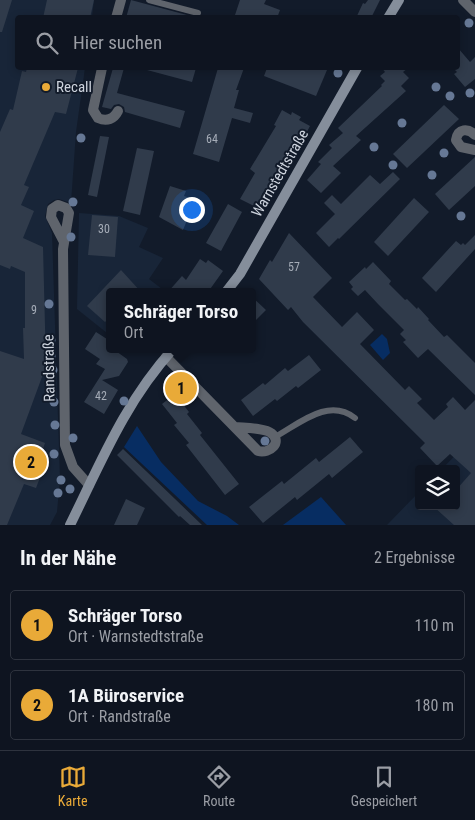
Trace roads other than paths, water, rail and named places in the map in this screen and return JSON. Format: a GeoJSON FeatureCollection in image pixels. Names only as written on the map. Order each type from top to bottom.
{"type":"FeatureCollection","features":[{"type":"Feature","properties":{"kind":"street"},"geometry":{"type":"LineString","coordinates":[[117,15],[121,0]]}},
{"type":"Feature","properties":{"kind":"street"},"geometry":{"type":"LineString","coordinates":[[390,15],[399,0]]}},
{"type":"Feature","properties":{"kind":"street"},"geometry":{"type":"LineString","coordinates":[[463,0],[475,12]]}},
{"type":"Feature","properties":{"kind":"street"},"geometry":{"type":"LineString","coordinates":[[102,70],[92,110],[98,118],[107,120],[112,119],[118,111]]}},
{"type":"Feature","properties":{"kind":"street","name":"Warnstedtstraße"},"geometry":{"type":"LineString","coordinates":[[229,288],[240,274],[356,70]]}},
{"type":"Feature","properties":{"kind":"street"},"geometry":{"type":"LineString","coordinates":[[475,135],[470,131],[462,130],[458,133],[456,140],[461,147],[475,150]]}},
{"type":"Feature","properties":{"kind":"street","name":"Randstraße"},"geometry":{"type":"LineString","coordinates":[[64,242],[65,446],[73,467],[89,485]]}},
{"type":"Feature","properties":{"kind":"street"},"geometry":{"type":"LineString","coordinates":[[70,525],[131,403],[170,353],[235,427],[258,451],[272,450],[275,444],[275,437],[271,432],[235,427]]}},
{"type":"Feature","properties":{"kind":"lane"},"geometry":{"type":"LineString","coordinates":[[149,0],[198,13]]}},
{"type":"Feature","properties":{"kind":"lane"},"geometry":{"type":"LineString","coordinates":[[275,437],[325,410],[338,410],[355,418]]}},
{"type":"Feature","properties":{"kind":"place","name":"Recall"},"geometry":{"type":"Point","coordinates":[46,87]}},
{"type":"Feature","properties":{"kind":"place","name":"Schräger Torso"},"geometry":{"type":"Point","coordinates":[181,388]}},
{"type":"Feature","properties":{"kind":"place","name":"1A Büroservice"},"geometry":{"type":"Point","coordinates":[31,462]}}]}
